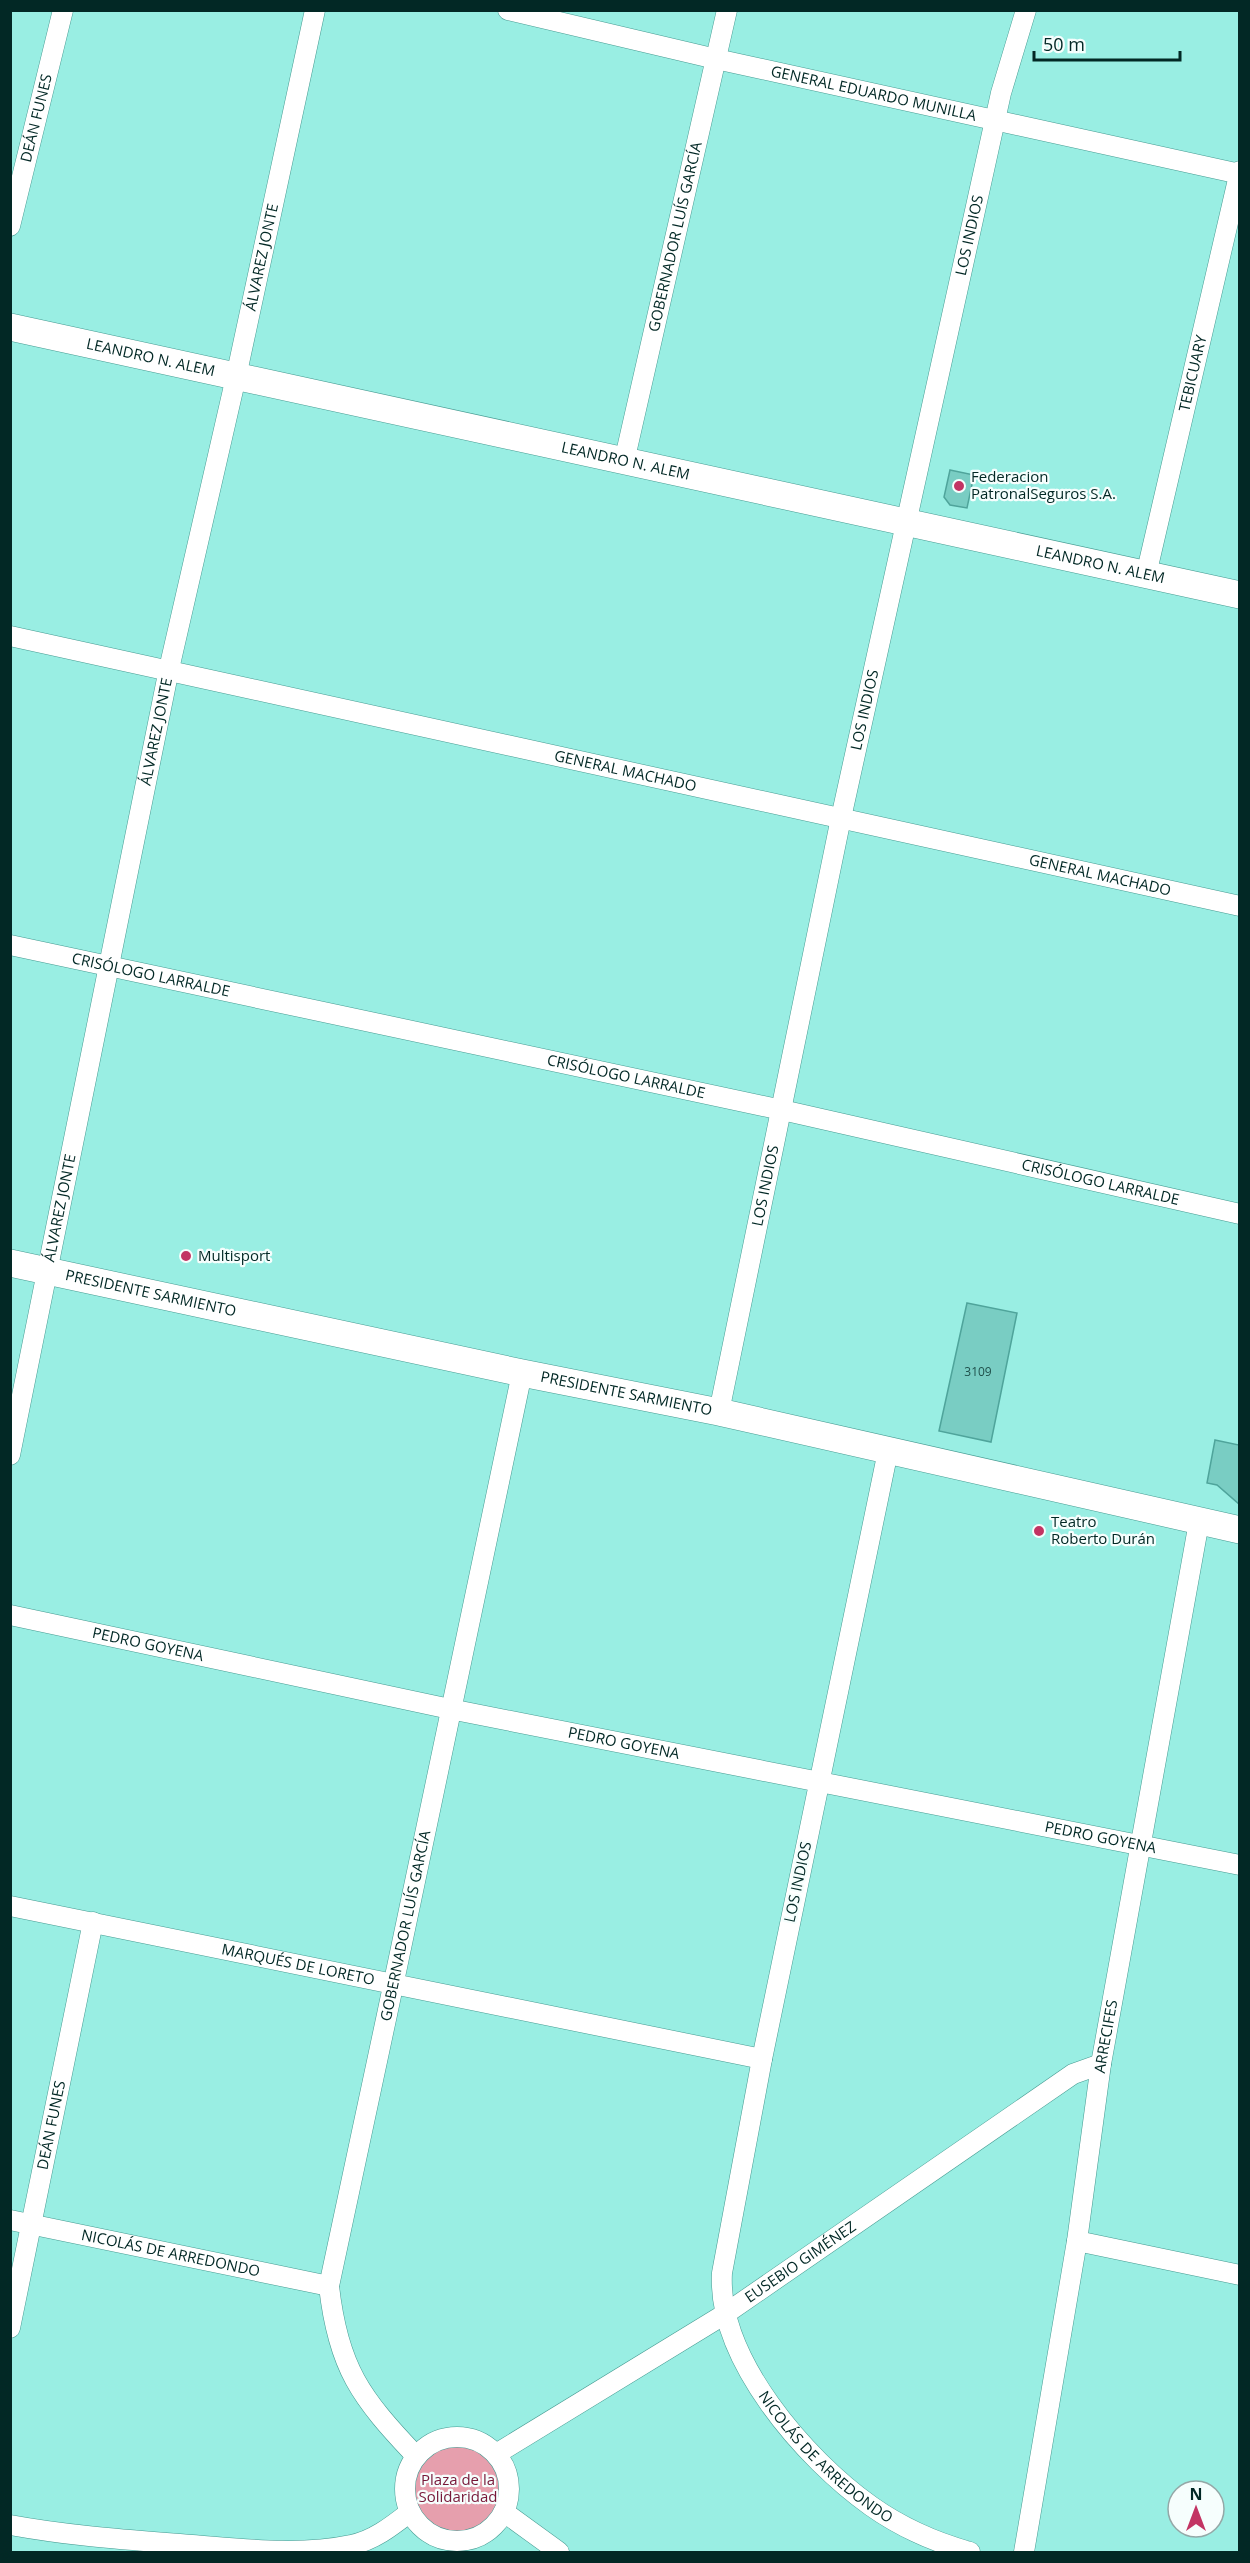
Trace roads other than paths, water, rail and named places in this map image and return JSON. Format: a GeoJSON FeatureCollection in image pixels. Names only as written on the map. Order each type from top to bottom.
{"type":"FeatureCollection","features":[{"type":"Feature","properties":{"kind":"main road","name":"LEANDRO N. ALEM"},"geometry":{"type":"LineString","coordinates":[[10,327],[1239,595]]}},
{"type":"Feature","properties":{"kind":"main road","name":"PRESIDENTE SARMIENTO"},"geometry":{"type":"LineString","coordinates":[[10,1263],[522,1373],[719,1412],[1239,1530]]}},
{"type":"Feature","properties":{"kind":"street","name":"DEÁN FUNES"},"geometry":{"type":"LineString","coordinates":[[10,226],[63,10]]}},
{"type":"Feature","properties":{"kind":"street","name":"ÁLVAREZ JONTE"},"geometry":{"type":"LineString","coordinates":[[10,1455],[169,669],[236,377],[315,10]]}},
{"type":"Feature","properties":{"kind":"street","name":"GENERAL EDUARDO MUNILLA"},"geometry":{"type":"LineString","coordinates":[[507,10],[716,59],[1239,173]]}},
{"type":"Feature","properties":{"kind":"street","name":"GOBERNADOR LUÍS GARCÍA"},"geometry":{"type":"LineString","coordinates":[[624,462],[727,10]]}},
{"type":"Feature","properties":{"kind":"street","name":"LOS INDIOS"},"geometry":{"type":"LineString","coordinates":[[719,1412],[842,818],[1001,93],[1026,10]]}},
{"type":"Feature","properties":{"kind":"street","name":"TEBICUARY"},"geometry":{"type":"LineString","coordinates":[[1146,574],[1239,173]]}},
{"type":"Feature","properties":{"kind":"street","name":"GENERAL MACHADO"},"geometry":{"type":"LineString","coordinates":[[10,636],[169,669],[1239,906]]}},
{"type":"Feature","properties":{"kind":"street","name":"CRISÓLOGO LARRALDE"},"geometry":{"type":"LineString","coordinates":[[10,945],[782,1110],[1239,1214]]}},
{"type":"Feature","properties":{"kind":"street","name":"GOBERNADOR LUÍS GARCÍA"},"geometry":{"type":"LineString","coordinates":[[416,2456],[365,2399],[350,2372],[333,2319],[329,2286],[395,1985],[450,1709],[522,1373]]}},
{"type":"Feature","properties":{"kind":"street","name":"LOS INDIOS"},"geometry":{"type":"LineString","coordinates":[[725,2314],[721,2294],[722,2273],[762,2059],[888,1451]]}},
{"type":"Feature","properties":{"kind":"street","name":"ARRECIFES"},"geometry":{"type":"LineString","coordinates":[[1024,2553],[1077,2241],[1101,2064],[1199,1522]]}},
{"type":"Feature","properties":{"kind":"street","name":"PEDRO GOYENA"},"geometry":{"type":"LineString","coordinates":[[10,1615],[450,1709],[1239,1865]]}},
{"type":"Feature","properties":{"kind":"street","name":"MARQUÉS DE LORETO"},"geometry":{"type":"LineString","coordinates":[[10,1906],[762,2059]]}},
{"type":"Feature","properties":{"kind":"street","name":"DEÁN FUNES"},"geometry":{"type":"LineString","coordinates":[[10,2328],[93,1923]]}},
{"type":"Feature","properties":{"kind":"street","name":"EUSEBIO GIMÉNEZ"},"geometry":{"type":"LineString","coordinates":[[496,2454],[725,2314],[1073,2074],[1101,2064]]}},
{"type":"Feature","properties":{"kind":"street","name":"NICOLÁS DE ARREDONDO"},"geometry":{"type":"LineString","coordinates":[[10,2220],[329,2286]]}},
{"type":"Feature","properties":{"kind":"street"},"geometry":{"type":"LineString","coordinates":[[1077,2241],[1239,2275]]}},
{"type":"Feature","properties":{"kind":"street","name":"NICOLÁS DE ARREDONDO"},"geometry":{"type":"LineString","coordinates":[[725,2314],[734,2340],[767,2398],[791,2430],[840,2482],[872,2507],[909,2530],[970,2553]]}},
{"type":"Feature","properties":{"kind":"street"},"geometry":{"type":"LineString","coordinates":[[447,2438],[465,2438],[482,2443],[496,2454],[509,2482],[509,2498],[504,2512],[488,2531],[465,2541],[449,2541],[433,2536],[419,2526],[405,2498],[405,2483],[416,2456],[430,2445],[447,2438]]}},
{"type":"Feature","properties":{"kind":"street"},"geometry":{"type":"LineString","coordinates":[[10,2525],[111,2538],[276,2552],[351,2545],[376,2535],[410,2512]]}},
{"type":"Feature","properties":{"kind":"street"},"geometry":{"type":"LineString","coordinates":[[504,2512],[559,2553]]}},
{"type":"Feature","properties":{"kind":"place","name":"Federacion PatronalSeguros S.A."},"geometry":{"type":"Point","coordinates":[959,486]}},
{"type":"Feature","properties":{"kind":"place","name":"Multisport"},"geometry":{"type":"Point","coordinates":[186,1256]}},
{"type":"Feature","properties":{"kind":"place","name":"Teatro Roberto Durán"},"geometry":{"type":"Point","coordinates":[1039,1531]}},
{"type":"Feature","properties":{"kind":"park label","name":"Plaza de la Solidaridad"},"geometry":{"type":"Point","coordinates":[458,2488]}}]}
